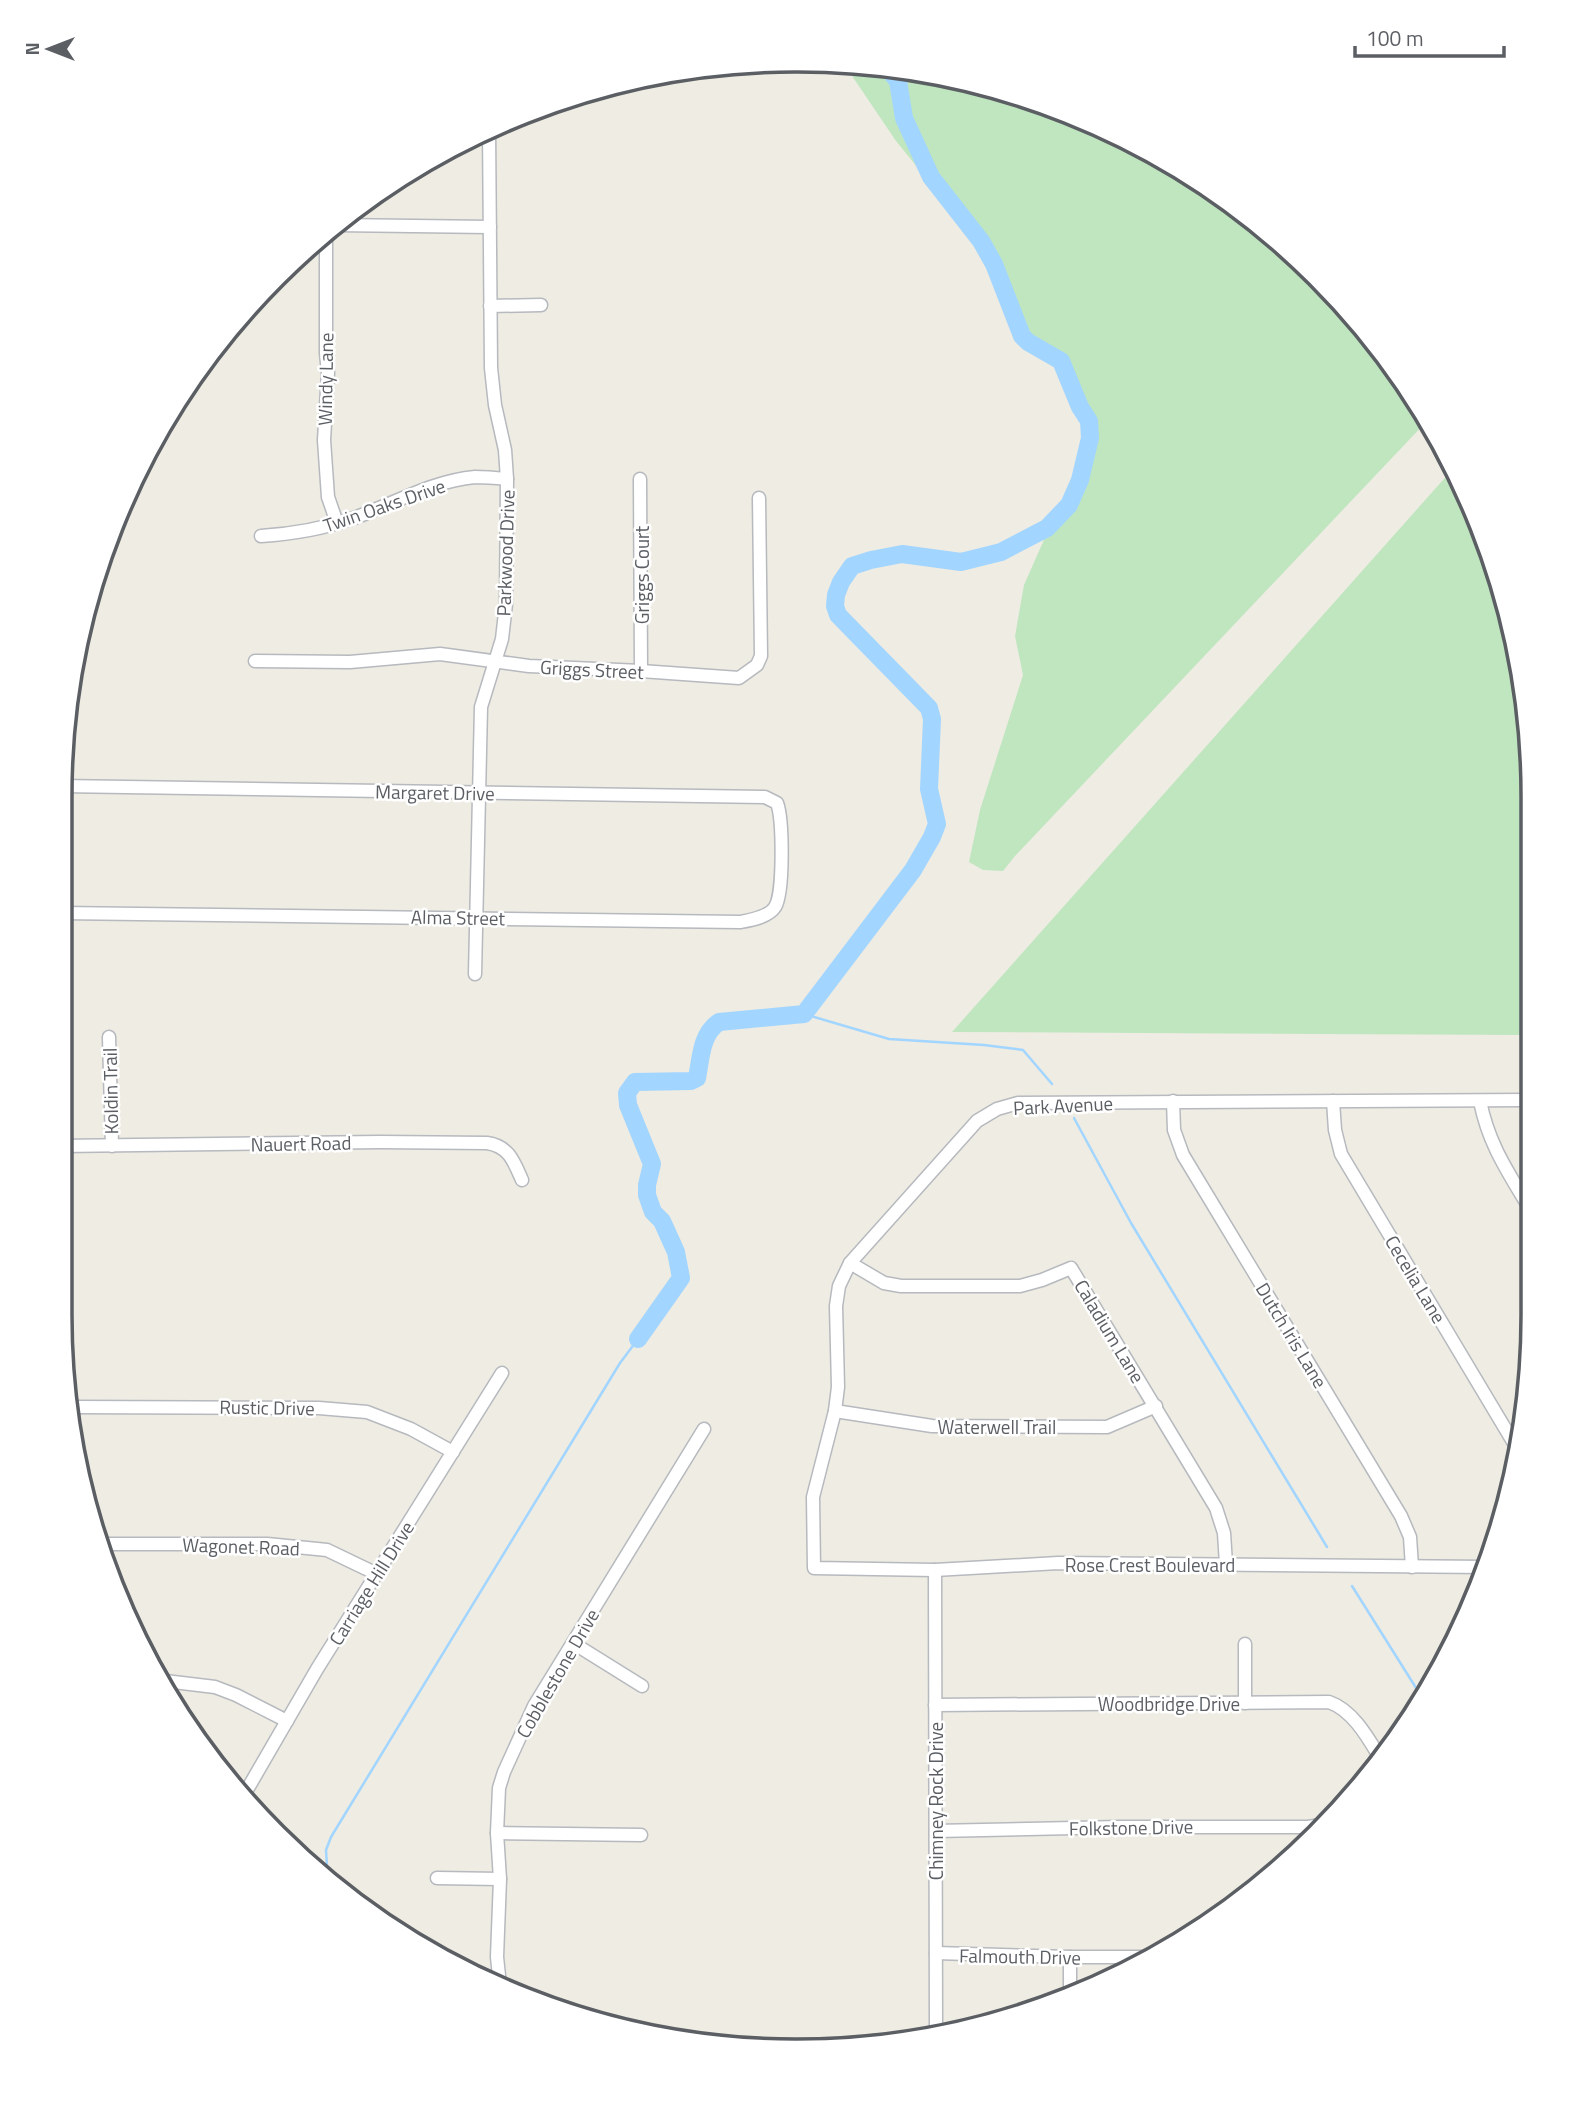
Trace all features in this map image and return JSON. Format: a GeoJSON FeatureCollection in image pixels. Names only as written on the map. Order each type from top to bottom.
{"type":"FeatureCollection","features":[{"type":"Feature","properties":{"kind":"street","name":"Parkwood Drive"},"geometry":{"type":"LineString","coordinates":[[475,974],[481,707],[502,639],[506,604],[507,479],[505,450],[492,380],[488,141]]}},
{"type":"Feature","properties":{"kind":"street"},"geometry":{"type":"LineString","coordinates":[[351,225],[490,228]]}},
{"type":"Feature","properties":{"kind":"street","name":"Windy Lane"},"geometry":{"type":"LineString","coordinates":[[326,246],[328,373],[324,440],[328,497],[337,523]]}},
{"type":"Feature","properties":{"kind":"street"},"geometry":{"type":"LineString","coordinates":[[490,306],[541,305]]}},
{"type":"Feature","properties":{"kind":"street","name":"Twin Oaks Drive"},"geometry":{"type":"LineString","coordinates":[[261,536],[310,531],[454,481],[476,477],[507,479]]}},
{"type":"Feature","properties":{"kind":"street","name":"Griggs Court"},"geometry":{"type":"LineString","coordinates":[[640,479],[641,671]]}},
{"type":"Feature","properties":{"kind":"street","name":"Griggs Street"},"geometry":{"type":"LineString","coordinates":[[255,661],[350,662],[440,654],[528,666],[739,678],[757,665],[761,656],[759,498]]}},
{"type":"Feature","properties":{"kind":"street","name":"Margaret Drive"},"geometry":{"type":"LineString","coordinates":[[72,786],[765,797],[777,803],[781,813],[782,832]]}},
{"type":"Feature","properties":{"kind":"street","name":"Alma Street"},"geometry":{"type":"LineString","coordinates":[[72,913],[740,922],[753,920],[774,910],[779,894],[782,832]]}},
{"type":"Feature","properties":{"kind":"street","name":"Koldin Trail"},"geometry":{"type":"LineString","coordinates":[[109,1037],[111,1146]]}},
{"type":"Feature","properties":{"kind":"street","name":"Park Avenue"},"geometry":{"type":"LineString","coordinates":[[814,1568],[813,1497],[835,1411],[838,1387],[836,1306],[839,1286],[850,1263],[977,1121],[997,1109],[1017,1104],[1521,1100]]}},
{"type":"Feature","properties":{"kind":"street","name":"Dutch Iris Lane"},"geometry":{"type":"LineString","coordinates":[[1173,1101],[1174,1130],[1183,1155],[1401,1516],[1410,1537],[1412,1567]]}},
{"type":"Feature","properties":{"kind":"street","name":"Cecelia Lane"},"geometry":{"type":"LineString","coordinates":[[1333,1101],[1335,1130],[1341,1154],[1510,1437]]}},
{"type":"Feature","properties":{"kind":"street"},"geometry":{"type":"LineString","coordinates":[[1480,1101],[1484,1123],[1494,1150],[1521,1195]]}},
{"type":"Feature","properties":{"kind":"street","name":"Nauert Road"},"geometry":{"type":"LineString","coordinates":[[72,1146],[487,1143],[496,1144],[508,1151],[523,1181]]}},
{"type":"Feature","properties":{"kind":"street","name":"Caladium Lane"},"geometry":{"type":"LineString","coordinates":[[850,1263],[884,1283],[901,1286],[1020,1286],[1071,1268],[1216,1508],[1224,1533],[1226,1564]]}},
{"type":"Feature","properties":{"kind":"street","name":"Carriage Hill Drive"},"geometry":{"type":"LineString","coordinates":[[248,1788],[502,1373]]}},
{"type":"Feature","properties":{"kind":"street","name":"Waterwell Trail"},"geometry":{"type":"LineString","coordinates":[[835,1411],[932,1426],[1107,1427],[1156,1406]]}},
{"type":"Feature","properties":{"kind":"street","name":"Rustic Drive"},"geometry":{"type":"LineString","coordinates":[[78,1407],[319,1408],[367,1412],[411,1429],[453,1452]]}},
{"type":"Feature","properties":{"kind":"street","name":"Cobblestone Drive"},"geometry":{"type":"LineString","coordinates":[[499,1975],[499,1788],[512,1752],[534,1706],[704,1429]]}},
{"type":"Feature","properties":{"kind":"street","name":"Wagonet Road"},"geometry":{"type":"LineString","coordinates":[[109,1544],[267,1544],[327,1550],[377,1574]]}},
{"type":"Feature","properties":{"kind":"street","name":"Rose Crest Boulevard"},"geometry":{"type":"LineString","coordinates":[[814,1568],[935,1570],[1058,1563],[1412,1567],[1474,1570]]}},
{"type":"Feature","properties":{"kind":"street","name":"Chimney Rock Drive"},"geometry":{"type":"LineString","coordinates":[[935,1570],[936,2025]]}},
{"type":"Feature","properties":{"kind":"street"},"geometry":{"type":"LineString","coordinates":[[573,1643],[642,1686]]}},
{"type":"Feature","properties":{"kind":"street"},"geometry":{"type":"LineString","coordinates":[[1245,1644],[1245,1703]]}},
{"type":"Feature","properties":{"kind":"street"},"geometry":{"type":"LineString","coordinates":[[172,1682],[215,1687],[287,1721]]}},
{"type":"Feature","properties":{"kind":"street","name":"Woodbridge Drive"},"geometry":{"type":"LineString","coordinates":[[935,1705],[1329,1702],[1337,1705],[1355,1722],[1375,1750]]}},
{"type":"Feature","properties":{"kind":"street","name":"Folkstone Drive"},"geometry":{"type":"LineString","coordinates":[[936,1831],[1309,1827]]}},
{"type":"Feature","properties":{"kind":"street"},"geometry":{"type":"LineString","coordinates":[[497,1833],[641,1835]]}},
{"type":"Feature","properties":{"kind":"street"},"geometry":{"type":"LineString","coordinates":[[437,1878],[500,1879]]}},
{"type":"Feature","properties":{"kind":"street","name":"Falmouth Drive"},"geometry":{"type":"LineString","coordinates":[[936,1954],[1132,1957]]}},
{"type":"Feature","properties":{"kind":"street"},"geometry":{"type":"LineString","coordinates":[[1070,1957],[1070,1986]]}},
{"type":"Feature","properties":{"kind":"green space"},"geometry":{"type":"Polygon","coordinates":[[[851,74],[891,78],[984,96],[1029,110],[1117,146],[1199,194],[1238,222],[1309,284],[1371,355],[1420,428],[1003,871],[983,870],[969,862],[980,810],[1023,675],[1015,636],[1024,585],[1047,533],[1074,503],[1082,485],[1087,456],[1081,390],[1071,369],[1053,357],[1027,346],[996,264],[896,141],[851,74]]]}},
{"type":"Feature","properties":{"kind":"green space"},"geometry":{"type":"Polygon","coordinates":[[[1447,476],[1483,564],[1497,609],[1515,702],[1521,796],[1521,1035],[952,1032],[1447,476]]]}},
{"type":"Feature","properties":{"kind":"waterway"},"geometry":{"type":"LineString","coordinates":[[638,1339],[681,1278],[676,1252],[662,1221],[653,1212],[647,1195],[652,1164],[628,1105],[627,1093],[635,1082],[691,1081],[697,1078],[705,1040],[719,1022],[804,1014],[913,870],[937,824],[929,789],[932,719],[929,708],[838,615],[835,606],[841,582],[852,566],[871,560],[902,554],[961,562],[1001,552],[1047,528],[1069,505],[1080,480],[1090,438],[1089,421],[1080,407],[1061,361],[1022,336],[994,264],[981,241],[931,177],[904,118],[896,79]]}},
{"type":"Feature","properties":{"kind":"waterway"},"geometry":{"type":"LineString","coordinates":[[804,1014],[889,1039],[1023,1050],[1052,1084]]}},
{"type":"Feature","properties":{"kind":"waterway"},"geometry":{"type":"LineString","coordinates":[[1074,1118],[1131,1223],[1327,1547]]}},
{"type":"Feature","properties":{"kind":"waterway"},"geometry":{"type":"LineString","coordinates":[[327,1866],[326,1850],[331,1837],[620,1363],[638,1339]]}},
{"type":"Feature","properties":{"kind":"waterway"},"geometry":{"type":"LineString","coordinates":[[1352,1586],[1417,1689]]}}]}
